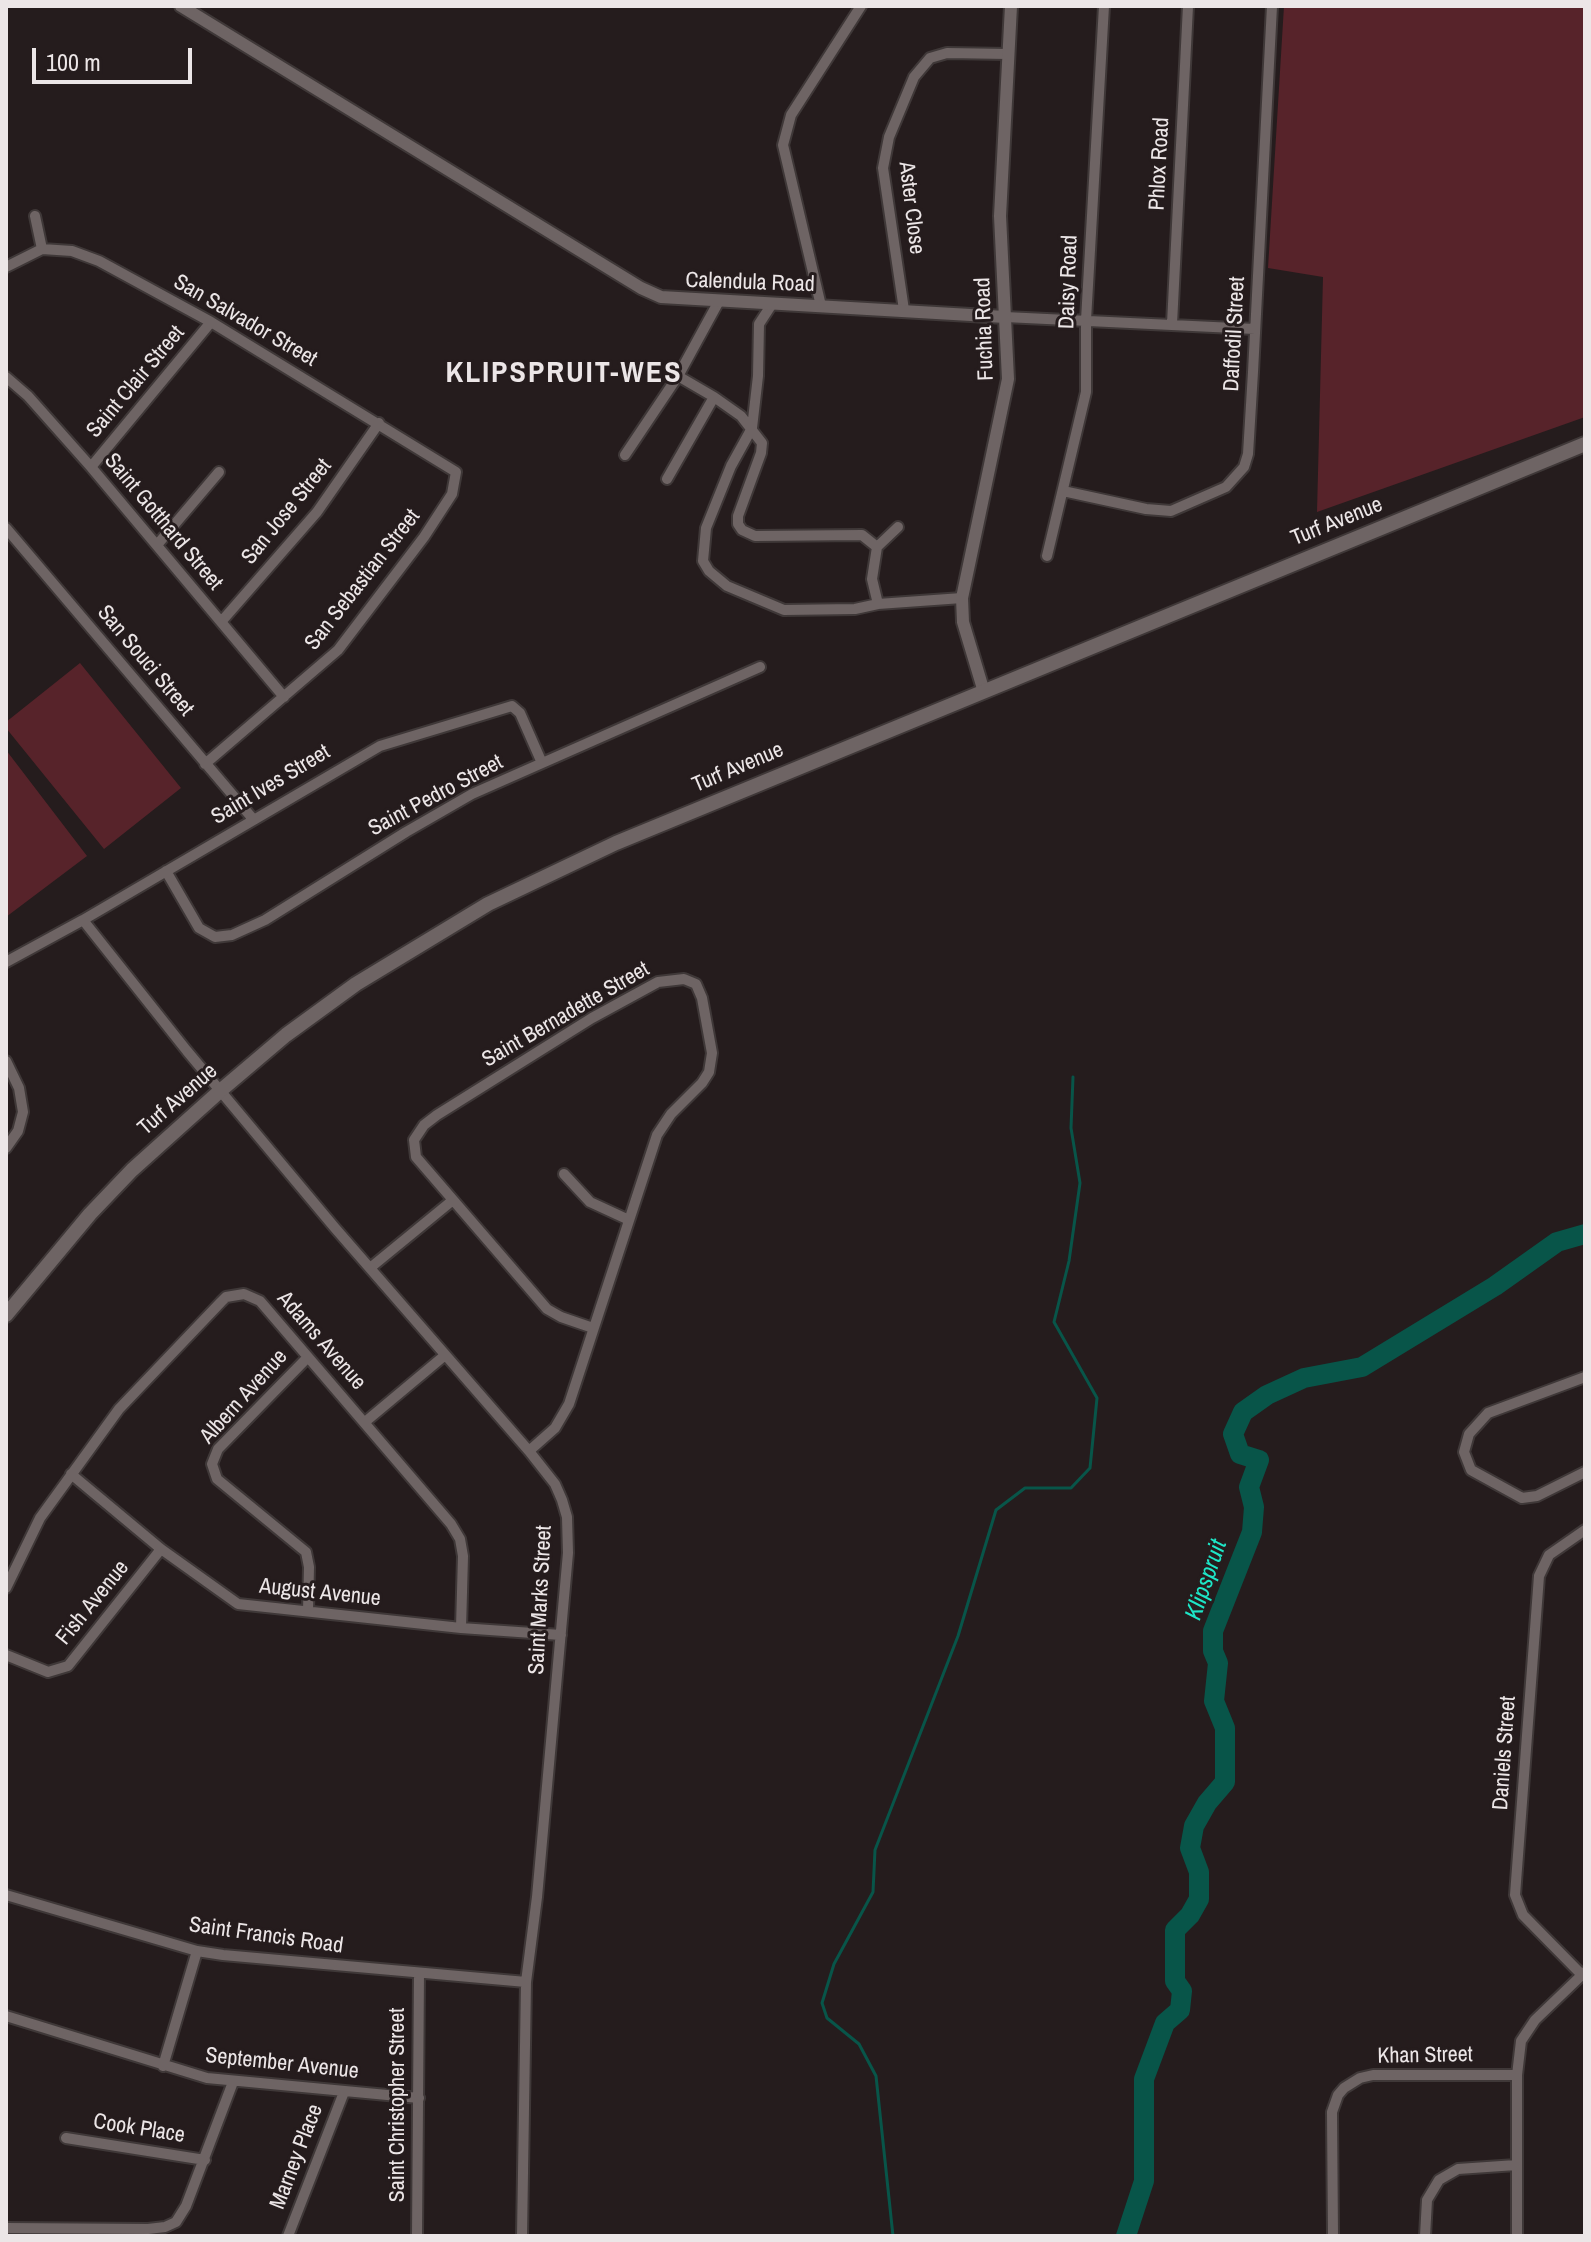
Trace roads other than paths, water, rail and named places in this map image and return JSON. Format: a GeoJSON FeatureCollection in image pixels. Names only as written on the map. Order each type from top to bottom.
{"type":"FeatureCollection","features":[{"type":"Feature","properties":{"kind":"main road","name":"Turf Avenue"},"geometry":{"type":"LineString","coordinates":[[6,1328],[11,1310],[51,1259],[122,1181],[220,1091],[286,1035],[356,984],[488,904],[616,843],[1585,444]]}},
{"type":"Feature","properties":{"kind":"street","name":"Calendula Road"},"geometry":{"type":"LineString","coordinates":[[181,6],[641,288],[670,299],[1255,329]]}},
{"type":"Feature","properties":{"kind":"street"},"geometry":{"type":"LineString","coordinates":[[821,306],[783,145],[791,115],[861,6]]}},
{"type":"Feature","properties":{"kind":"street","name":"Fuchia Road"},"geometry":{"type":"LineString","coordinates":[[984,692],[963,622],[962,598],[1006,391],[1008,365],[1000,216],[1011,6]]}},
{"type":"Feature","properties":{"kind":"street","name":"Daisy Road"},"geometry":{"type":"LineString","coordinates":[[1047,556],[1086,392],[1086,320],[1104,6]]}},
{"type":"Feature","properties":{"kind":"street","name":"Phlox Road"},"geometry":{"type":"LineString","coordinates":[[1172,324],[1188,6]]}},
{"type":"Feature","properties":{"kind":"street","name":"Daffodil Street"},"geometry":{"type":"LineString","coordinates":[[1063,491],[1146,509],[1171,511],[1186,507],[1232,483],[1244,467],[1248,454],[1272,6]]}},
{"type":"Feature","properties":{"kind":"street","name":"Aster Close"},"geometry":{"type":"LineString","coordinates":[[904,310],[883,168],[889,137],[914,77],[930,58],[947,53],[1008,54]]}},
{"type":"Feature","properties":{"kind":"street"},"geometry":{"type":"LineString","coordinates":[[6,267],[42,249],[35,216]]}},
{"type":"Feature","properties":{"kind":"street","name":"San Salvador Street"},"geometry":{"type":"LineString","coordinates":[[42,249],[91,257],[211,322],[455,469]]}},
{"type":"Feature","properties":{"kind":"street"},"geometry":{"type":"LineString","coordinates":[[625,455],[678,376],[719,301]]}},
{"type":"Feature","properties":{"kind":"street"},"geometry":{"type":"LineString","coordinates":[[772,304],[759,324],[758,376],[752,428],[731,466],[706,528],[703,561],[709,571],[727,586],[784,610],[855,609],[878,604],[962,598]]}},
{"type":"Feature","properties":{"kind":"street","name":"Saint Clair Street"},"geometry":{"type":"LineString","coordinates":[[91,467],[211,322]]}},
{"type":"Feature","properties":{"kind":"street"},"geometry":{"type":"LineString","coordinates":[[678,376],[714,397],[752,428],[762,443],[738,516],[739,527],[755,536],[862,535],[877,547]]}},
{"type":"Feature","properties":{"kind":"street","name":"Saint Gotthard Street"},"geometry":{"type":"LineString","coordinates":[[6,377],[28,396],[91,467],[284,697]]}},
{"type":"Feature","properties":{"kind":"street"},"geometry":{"type":"LineString","coordinates":[[667,479],[714,397]]}},
{"type":"Feature","properties":{"kind":"street","name":"San Jose Street"},"geometry":{"type":"LineString","coordinates":[[221,622],[317,512],[379,423]]}},
{"type":"Feature","properties":{"kind":"street","name":"San Sebastian Street"},"geometry":{"type":"LineString","coordinates":[[205,764],[338,650],[405,564],[452,494],[456,482],[455,469]]}},
{"type":"Feature","properties":{"kind":"street"},"geometry":{"type":"LineString","coordinates":[[157,545],[219,472]]}},
{"type":"Feature","properties":{"kind":"street"},"geometry":{"type":"LineString","coordinates":[[878,604],[872,579],[877,547],[898,527]]}},
{"type":"Feature","properties":{"kind":"street","name":"San Souci Street"},"geometry":{"type":"LineString","coordinates":[[6,528],[253,819]]}},
{"type":"Feature","properties":{"kind":"street","name":"Saint Pedro Street"},"geometry":{"type":"LineString","coordinates":[[166,871],[199,928],[215,937],[226,937],[265,920],[459,801],[760,667]]}},
{"type":"Feature","properties":{"kind":"street","name":"Saint Ives Street"},"geometry":{"type":"LineString","coordinates":[[6,962],[83,920],[372,749],[506,706],[518,710],[542,763]]}},
{"type":"Feature","properties":{"kind":"street","name":"Saint Marks Street"},"geometry":{"type":"LineString","coordinates":[[83,920],[220,1091],[444,1356],[529,1451],[555,1484],[567,1517],[568,1553],[561,1635],[537,1897],[526,1982],[522,2236]]}},
{"type":"Feature","properties":{"kind":"street","name":"Saint Bernadette Street"},"geometry":{"type":"LineString","coordinates":[[453,1200],[416,1157],[414,1140],[424,1125],[642,989],[670,979],[684,979],[696,984],[702,998],[712,1053],[710,1067],[702,1083],[671,1114],[657,1135],[563,1416],[529,1451]]}},
{"type":"Feature","properties":{"kind":"street"},"geometry":{"type":"LineString","coordinates":[[6,1061],[23,1101],[18,1131],[6,1148]]}},
{"type":"Feature","properties":{"kind":"street"},"geometry":{"type":"LineString","coordinates":[[564,1174],[590,1202],[629,1220]]}},
{"type":"Feature","properties":{"kind":"street"},"geometry":{"type":"LineString","coordinates":[[370,1268],[453,1200],[547,1309],[593,1328]]}},
{"type":"Feature","properties":{"kind":"street","name":"Adams Avenue"},"geometry":{"type":"LineString","coordinates":[[6,1588],[40,1518],[142,1382],[226,1297],[244,1294],[260,1301],[451,1524],[460,1539],[463,1556],[461,1628]]}},
{"type":"Feature","properties":{"kind":"street"},"geometry":{"type":"LineString","coordinates":[[365,1422],[444,1356]]}},
{"type":"Feature","properties":{"kind":"street","name":"Albern Avenue"},"geometry":{"type":"LineString","coordinates":[[307,1358],[218,1449],[212,1464],[217,1479],[306,1552],[309,1567],[308,1611]]}},
{"type":"Feature","properties":{"kind":"street"},"geometry":{"type":"LineString","coordinates":[[1585,1377],[1488,1413],[1469,1434],[1464,1452],[1471,1470],[1522,1498],[1537,1496],[1585,1472]]}},
{"type":"Feature","properties":{"kind":"street","name":"August Avenue"},"geometry":{"type":"LineString","coordinates":[[71,1474],[161,1549],[238,1604],[461,1628],[561,1635]]}},
{"type":"Feature","properties":{"kind":"street","name":"Daniels Street"},"geometry":{"type":"LineString","coordinates":[[1584,1974],[1523,1915],[1515,1895],[1539,1576],[1549,1555],[1585,1530]]}},
{"type":"Feature","properties":{"kind":"street","name":"Fish Avenue"},"geometry":{"type":"LineString","coordinates":[[6,1655],[48,1672],[68,1666],[161,1549]]}},
{"type":"Feature","properties":{"kind":"street","name":"Saint Francis Road"},"geometry":{"type":"LineString","coordinates":[[6,1895],[197,1951],[293,1963],[526,1982]]}},
{"type":"Feature","properties":{"kind":"street"},"geometry":{"type":"LineString","coordinates":[[163,2066],[197,1951]]}},
{"type":"Feature","properties":{"kind":"street","name":"Saint Christopher Street"},"geometry":{"type":"LineString","coordinates":[[417,2236],[419,1973]]}},
{"type":"Feature","properties":{"kind":"street"},"geometry":{"type":"LineString","coordinates":[[1517,2236],[1518,2054],[1527,2030],[1584,1974]]}},
{"type":"Feature","properties":{"kind":"street","name":"September Avenue"},"geometry":{"type":"LineString","coordinates":[[6,2016],[207,2078],[419,2098]]}},
{"type":"Feature","properties":{"kind":"street","name":"Khan Street"},"geometry":{"type":"LineString","coordinates":[[1333,2236],[1332,2112],[1344,2088],[1360,2078],[1373,2075],[1517,2075]]}},
{"type":"Feature","properties":{"kind":"street"},"geometry":{"type":"LineString","coordinates":[[172,2236],[205,2160],[233,2082]]}},
{"type":"Feature","properties":{"kind":"street","name":"Marney Place"},"geometry":{"type":"LineString","coordinates":[[288,2236],[344,2092]]}},
{"type":"Feature","properties":{"kind":"street","name":"Cook Place"},"geometry":{"type":"LineString","coordinates":[[66,2138],[205,2160]]}},
{"type":"Feature","properties":{"kind":"street"},"geometry":{"type":"LineString","coordinates":[[1425,2236],[1427,2200],[1439,2180],[1458,2169],[1516,2165]]}},
{"type":"Feature","properties":{"kind":"street"},"geometry":{"type":"LineString","coordinates":[[6,2228],[148,2229],[176,2222]]}},
{"type":"Feature","properties":{"kind":"waterway"},"geometry":{"type":"LineString","coordinates":[[893,2236],[876,2076],[859,2044],[827,2018],[822,2003],[834,1964],[873,1892],[875,1850],[958,1636],[996,1510],[1025,1488],[1071,1488],[1090,1468],[1097,1398],[1054,1322],[1069,1261],[1080,1183],[1071,1128],[1073,1077]]}},
{"type":"Feature","properties":{"kind":"waterway","name":"Klipspruit"},"geometry":{"type":"LineString","coordinates":[[1126,2236],[1144,2181],[1144,2079],[1165,2023],[1180,2010],[1182,1991],[1175,1981],[1175,1930],[1190,1915],[1199,1899],[1199,1872],[1190,1848],[1194,1826],[1207,1803],[1225,1782],[1225,1728],[1214,1701],[1218,1663],[1213,1651],[1213,1631],[1252,1532],[1254,1507],[1249,1487],[1259,1460],[1240,1454],[1233,1434],[1243,1412],[1267,1395],[1304,1378],[1362,1367],[1495,1286],[1557,1242],[1585,1234]]}},
{"type":"Feature","properties":{"kind":"district","name":"KLIPSPRUIT-WES"},"geometry":{"type":"Point","coordinates":[564,374]}}]}
